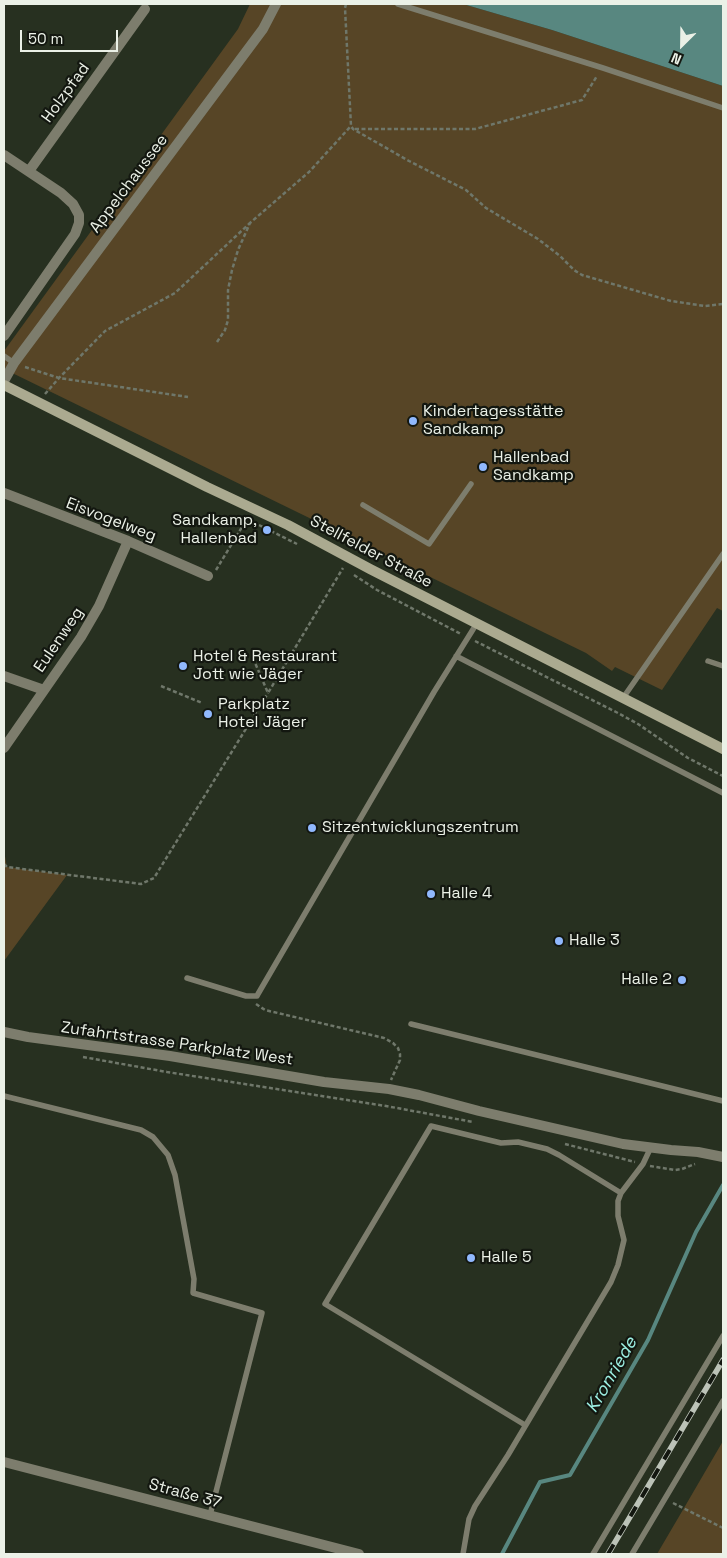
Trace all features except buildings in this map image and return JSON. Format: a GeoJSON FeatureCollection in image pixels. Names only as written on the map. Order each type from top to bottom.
{"type":"FeatureCollection","features":[{"type":"Feature","properties":{"kind":"street","name":"Appelchaussee"},"geometry":{"type":"LineString","coordinates":[[4,381],[14,363],[263,29],[276,4]]}},
{"type":"Feature","properties":{"kind":"street","name":"Holzpfad"},"geometry":{"type":"LineString","coordinates":[[29,171],[145,9]]}},
{"type":"Feature","properties":{"kind":"street"},"geometry":{"type":"LineString","coordinates":[[4,155],[61,192],[73,204],[79,223],[74,234],[4,336]]}},
{"type":"Feature","properties":{"kind":"street","name":"Stellfelder Straße"},"geometry":{"type":"LineString","coordinates":[[4,385],[252,509],[288,525],[723,749]]}},
{"type":"Feature","properties":{"kind":"street","name":"Eisvogelweg"},"geometry":{"type":"LineString","coordinates":[[4,493],[128,541],[208,576]]}},
{"type":"Feature","properties":{"kind":"street","name":"Eulenweg"},"geometry":{"type":"LineString","coordinates":[[4,748],[81,637],[99,606],[128,541]]}},
{"type":"Feature","properties":{"kind":"street"},"geometry":{"type":"LineString","coordinates":[[4,676],[44,690]]}},
{"type":"Feature","properties":{"kind":"street","name":"Zufahrtstrasse Parkplatz West"},"geometry":{"type":"LineString","coordinates":[[4,1032],[28,1038],[160,1055],[388,1089],[604,1139],[651,1148],[698,1152],[723,1157]]}},
{"type":"Feature","properties":{"kind":"street","name":"Straße 37"},"geometry":{"type":"LineString","coordinates":[[4,1462],[359,1554]]}},
{"type":"Feature","properties":{"kind":"lane"},"geometry":{"type":"LineString","coordinates":[[398,4],[603,68],[723,108]]}},
{"type":"Feature","properties":{"kind":"lane"},"geometry":{"type":"LineString","coordinates":[[4,356],[14,363]]}},
{"type":"Feature","properties":{"kind":"lane"},"geometry":{"type":"LineString","coordinates":[[363,505],[429,544],[470,484]]}},
{"type":"Feature","properties":{"kind":"lane"},"geometry":{"type":"LineString","coordinates":[[623,698],[723,554]]}},
{"type":"Feature","properties":{"kind":"lane"},"geometry":{"type":"LineString","coordinates":[[186,978],[246,996],[258,994],[477,623]]}},
{"type":"Feature","properties":{"kind":"lane"},"geometry":{"type":"LineString","coordinates":[[456,656],[723,793]]}},
{"type":"Feature","properties":{"kind":"lane"},"geometry":{"type":"LineString","coordinates":[[708,661],[723,666]]}},
{"type":"Feature","properties":{"kind":"lane"},"geometry":{"type":"LineString","coordinates":[[411,1024],[723,1101]]}},
{"type":"Feature","properties":{"kind":"lane"},"geometry":{"type":"LineString","coordinates":[[4,1096],[141,1130],[153,1137],[168,1155],[175,1175],[194,1279],[193,1293],[262,1313],[210,1516]]}},
{"type":"Feature","properties":{"kind":"lane"},"geometry":{"type":"LineString","coordinates":[[525,1425],[325,1304],[431,1126],[501,1143],[518,1142],[547,1149],[620,1193]]}},
{"type":"Feature","properties":{"kind":"lane"},"geometry":{"type":"LineString","coordinates":[[462,1554],[475,1506],[610,1282],[618,1265],[624,1240],[618,1216],[620,1193],[643,1164],[651,1148]]}},
{"type":"Feature","properties":{"kind":"lane"},"geometry":{"type":"LineString","coordinates":[[594,1554],[723,1336]]}},
{"type":"Feature","properties":{"kind":"lane"},"geometry":{"type":"LineString","coordinates":[[632,1554],[723,1401]]}},
{"type":"Feature","properties":{"kind":"path"},"geometry":{"type":"LineString","coordinates":[[346,4],[351,126],[353,129],[466,190],[486,208],[538,239],[582,275],[671,301],[705,306],[723,304]]}},
{"type":"Feature","properties":{"kind":"path"},"geometry":{"type":"LineString","coordinates":[[353,129],[475,129],[582,100],[603,68]]}},
{"type":"Feature","properties":{"kind":"path"},"geometry":{"type":"LineString","coordinates":[[38,403],[59,378],[105,331],[175,293],[250,223],[309,172],[351,126]]}},
{"type":"Feature","properties":{"kind":"path"},"geometry":{"type":"LineString","coordinates":[[217,342],[225,330],[228,320],[228,290],[232,270],[238,250],[250,223]]}},
{"type":"Feature","properties":{"kind":"path"},"geometry":{"type":"LineString","coordinates":[[14,363],[59,378],[188,397]]}},
{"type":"Feature","properties":{"kind":"path"},"geometry":{"type":"LineString","coordinates":[[208,576],[214,573],[252,509]]}},
{"type":"Feature","properties":{"kind":"path"},"geometry":{"type":"LineString","coordinates":[[246,519],[299,546]]}},
{"type":"Feature","properties":{"kind":"path"},"geometry":{"type":"LineString","coordinates":[[4,864],[7,867],[141,884],[154,878],[349,558]]}},
{"type":"Feature","properties":{"kind":"path"},"geometry":{"type":"LineString","coordinates":[[336,564],[344,568]]}},
{"type":"Feature","properties":{"kind":"path"},"geometry":{"type":"LineString","coordinates":[[351,572],[378,590],[638,724],[688,758],[723,776]]}},
{"type":"Feature","properties":{"kind":"path"},"geometry":{"type":"LineString","coordinates":[[253,658],[268,693]]}},
{"type":"Feature","properties":{"kind":"path"},"geometry":{"type":"LineString","coordinates":[[161,686],[202,703]]}},
{"type":"Feature","properties":{"kind":"path"},"geometry":{"type":"LineString","coordinates":[[254,996],[255,1003],[264,1010],[384,1038],[393,1043],[398,1048],[400,1054],[388,1089]]}},
{"type":"Feature","properties":{"kind":"path"},"geometry":{"type":"LineString","coordinates":[[83,1057],[386,1106]]}},
{"type":"Feature","properties":{"kind":"path"},"geometry":{"type":"LineString","coordinates":[[665,1499],[723,1528]]}},
{"type":"Feature","properties":{"kind":"shaded area"},"geometry":{"type":"Polygon","coordinates":[[[250,4],[463,4],[552,30],[723,86],[723,611],[717,608],[662,690],[615,667],[612,671],[586,653],[4,369],[4,351],[238,29],[250,4]]]}},
{"type":"Feature","properties":{"kind":"shaded area"},"geometry":{"type":"Polygon","coordinates":[[[4,851],[7,867],[67,875],[4,961],[4,851]]]}},
{"type":"Feature","properties":{"kind":"shaded area"},"geometry":{"type":"Polygon","coordinates":[[[723,1441],[723,1554],[657,1554],[684,1508],[723,1441]]]}},
{"type":"Feature","properties":{"kind":"water"},"geometry":{"type":"Polygon","coordinates":[[[463,4],[723,4],[723,86],[552,30],[463,4]]]}},
{"type":"Feature","properties":{"kind":"waterway","name":"Kronriede"},"geometry":{"type":"LineString","coordinates":[[502,1554],[540,1482],[570,1475],[648,1340],[696,1232],[723,1185]]}},
{"type":"Feature","properties":{"kind":"railway"},"geometry":{"type":"LineString","coordinates":[[608,1554],[723,1360]]}},
{"type":"Feature","properties":{"kind":"place","name":"Kindertagesstätte Sandkamp"},"geometry":{"type":"Point","coordinates":[413,421]}},
{"type":"Feature","properties":{"kind":"place","name":"Hallenbad Sandkamp"},"geometry":{"type":"Point","coordinates":[483,467]}},
{"type":"Feature","properties":{"kind":"place","name":"Sandkamp, Hallenbad"},"geometry":{"type":"Point","coordinates":[267,530]}},
{"type":"Feature","properties":{"kind":"place","name":"Hotel & Restaurant Jott wie Jäger"},"geometry":{"type":"Point","coordinates":[183,666]}},
{"type":"Feature","properties":{"kind":"place","name":"Parkplatz Hotel Jäger"},"geometry":{"type":"Point","coordinates":[208,714]}},
{"type":"Feature","properties":{"kind":"place","name":"Sitzentwicklungszentrum"},"geometry":{"type":"Point","coordinates":[312,828]}},
{"type":"Feature","properties":{"kind":"place","name":"Halle 4"},"geometry":{"type":"Point","coordinates":[431,894]}},
{"type":"Feature","properties":{"kind":"place","name":"Halle 3"},"geometry":{"type":"Point","coordinates":[559,941]}},
{"type":"Feature","properties":{"kind":"place","name":"Halle 2"},"geometry":{"type":"Point","coordinates":[682,980]}},
{"type":"Feature","properties":{"kind":"place","name":"Halle 5"},"geometry":{"type":"Point","coordinates":[471,1258]}}]}
